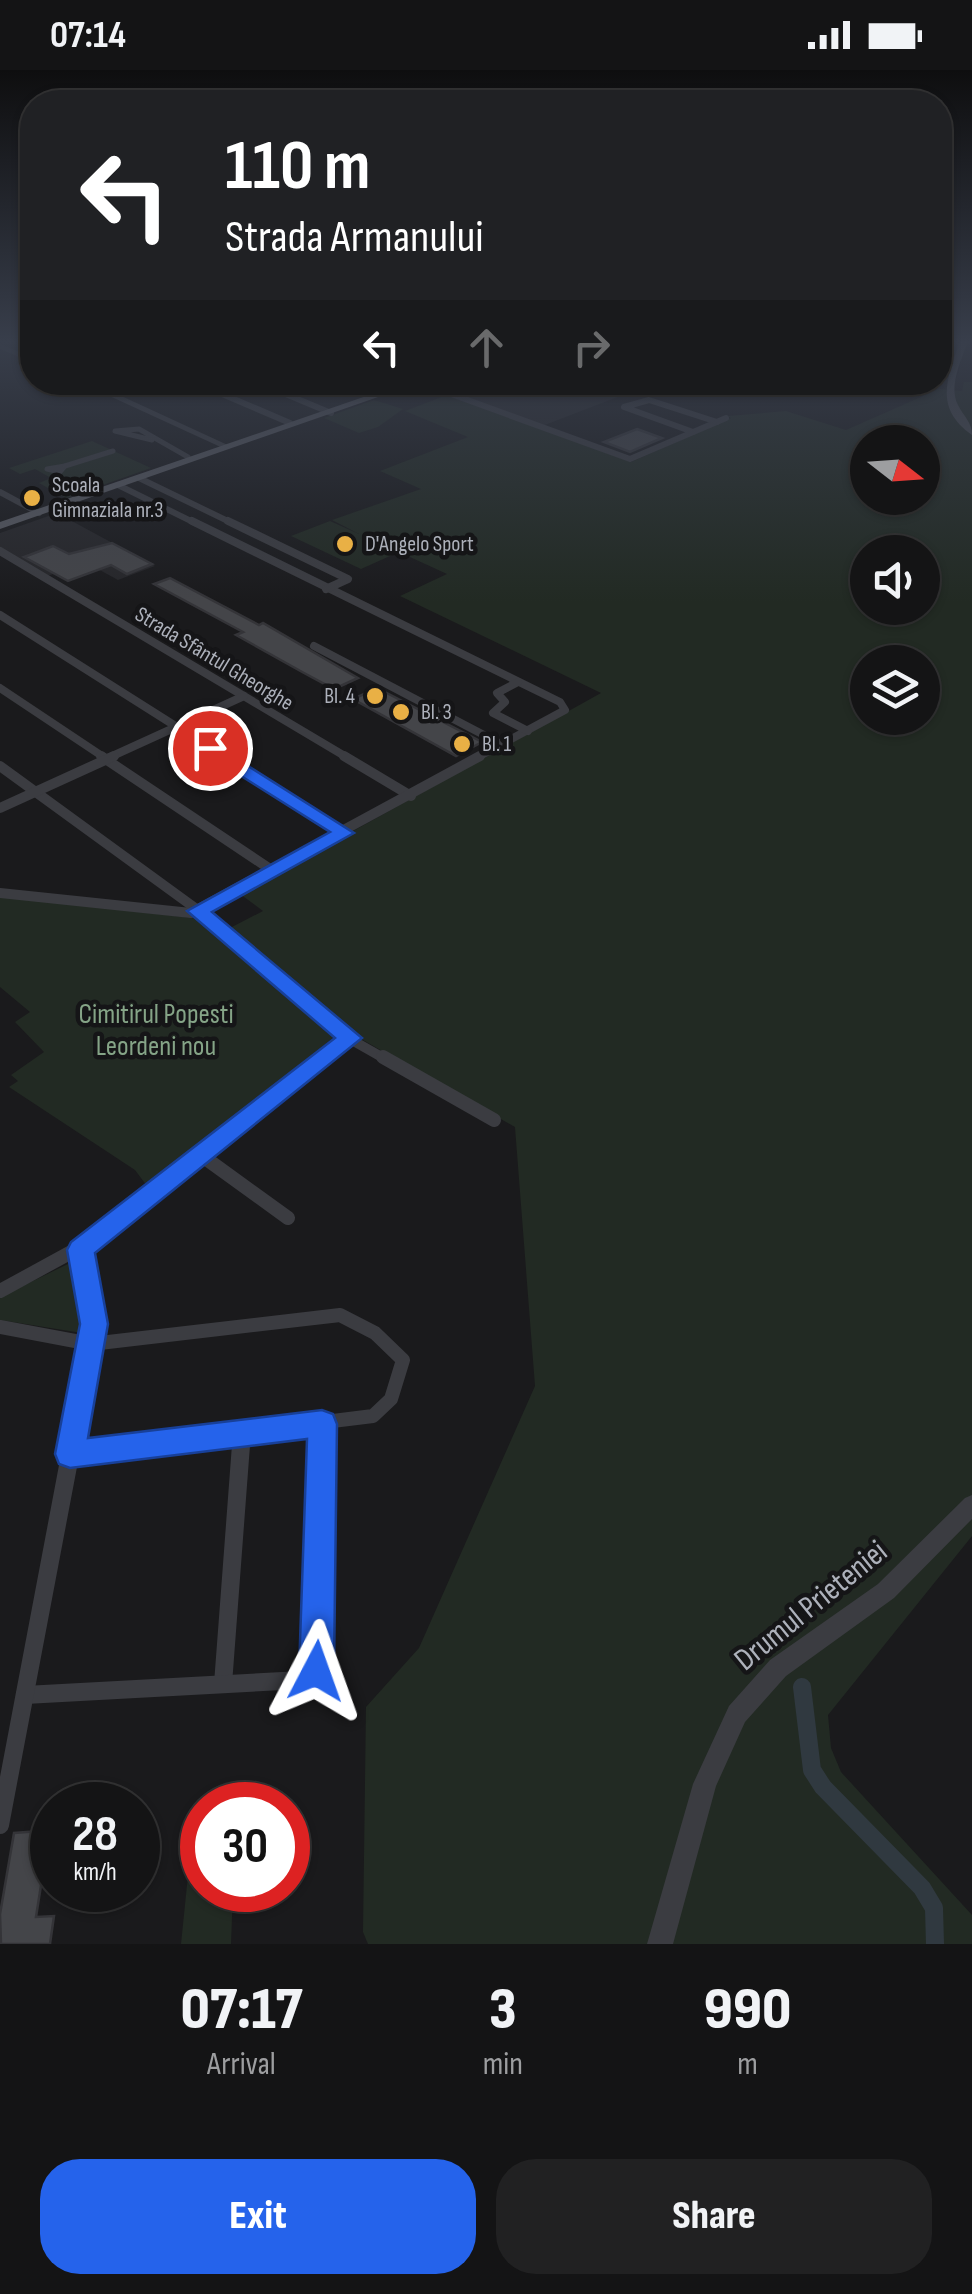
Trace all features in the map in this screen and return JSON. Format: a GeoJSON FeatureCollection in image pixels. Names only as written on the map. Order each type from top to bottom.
{"type":"FeatureCollection","features":[{"type":"Feature","properties":{"kind":"main road"},"geometry":{"type":"LineString","coordinates":[[0,526],[278,427]]}},
{"type":"Feature","properties":{"kind":"main road"},"geometry":{"type":"LineString","coordinates":[[228,446],[283,427]]}},
{"type":"Feature","properties":{"kind":"street"},"geometry":{"type":"LineString","coordinates":[[130,427],[116,431],[152,440],[188,457]]}},
{"type":"Feature","properties":{"kind":"street"},"geometry":{"type":"LineString","coordinates":[[139,427],[148,432],[152,440]]}},
{"type":"Feature","properties":{"kind":"street"},"geometry":{"type":"LineString","coordinates":[[186,427],[228,446]]}},
{"type":"Feature","properties":{"kind":"street"},"geometry":{"type":"LineString","coordinates":[[542,427],[630,459],[704,427]]}},
{"type":"Feature","properties":{"kind":"street"},"geometry":{"type":"LineString","coordinates":[[680,427],[693,432]]}},
{"type":"Feature","properties":{"kind":"street"},"geometry":{"type":"LineString","coordinates":[[577,440],[596,432]]}},
{"type":"Feature","properties":{"kind":"street"},"geometry":{"type":"LineString","coordinates":[[65,466],[113,451]]}},
{"type":"Feature","properties":{"kind":"street"},"geometry":{"type":"LineString","coordinates":[[139,478],[348,579],[326,589]]}},
{"type":"Feature","properties":{"kind":"street"},"geometry":{"type":"LineString","coordinates":[[0,893],[182,914],[198,911],[566,707],[118,485]]}},
{"type":"Feature","properties":{"kind":"street"},"geometry":{"type":"LineString","coordinates":[[0,492],[38,512]]}},
{"type":"Feature","properties":{"kind":"street","name":"Strada Sfântul Gheorghe"},"geometry":{"type":"LineString","coordinates":[[0,552],[411,796]]}},
{"type":"Feature","properties":{"kind":"street"},"geometry":{"type":"LineString","coordinates":[[0,615],[344,833]]}},
{"type":"Feature","properties":{"kind":"street"},"geometry":{"type":"LineString","coordinates":[[314,646],[503,744]]}},
{"type":"Feature","properties":{"kind":"street"},"geometry":{"type":"LineString","coordinates":[[518,682],[497,693],[505,702],[493,713],[528,731]]}},
{"type":"Feature","properties":{"kind":"street"},"geometry":{"type":"LineString","coordinates":[[0,688],[273,872]]}},
{"type":"Feature","properties":{"kind":"street"},"geometry":{"type":"LineString","coordinates":[[0,808],[244,696]]}},
{"type":"Feature","properties":{"kind":"street"},"geometry":{"type":"LineString","coordinates":[[0,766],[198,911],[350,1038],[494,1120]]}},
{"type":"Feature","properties":{"kind":"street"},"geometry":{"type":"LineString","coordinates":[[0,1291],[80,1250],[350,1038]]}},
{"type":"Feature","properties":{"kind":"street"},"geometry":{"type":"LineString","coordinates":[[202,1155],[288,1218]]}},
{"type":"Feature","properties":{"kind":"street"},"geometry":{"type":"LineString","coordinates":[[0,1825],[91,1344],[94,1314],[80,1250]]}},
{"type":"Feature","properties":{"kind":"street"},"geometry":{"type":"LineString","coordinates":[[0,1327],[91,1344],[340,1315],[354,1320],[400,1355],[402,1366],[389,1402],[373,1416],[70,1454]]}},
{"type":"Feature","properties":{"kind":"street"},"geometry":{"type":"LineString","coordinates":[[25,1695],[309,1677],[320,1661],[322,1424]]}},
{"type":"Feature","properties":{"kind":"street"},"geometry":{"type":"LineString","coordinates":[[223,1684],[242,1433]]}},
{"type":"Feature","properties":{"kind":"street","name":"Drumul Prieteniei"},"geometry":{"type":"LineString","coordinates":[[660,1944],[711,1765],[727,1729],[750,1696],[778,1668],[886,1591],[972,1506]]}},
{"type":"Feature","properties":{"kind":"street"},"geometry":{"type":"LineString","coordinates":[[668,1944],[673,1895]]}},
{"type":"Feature","properties":{"kind":"shaded area"},"geometry":{"type":"Polygon","coordinates":[[[57,513],[155,566],[118,580],[85,562],[45,577],[0,548],[0,533],[57,513]]]}},
{"type":"Feature","properties":{"kind":"green space"},"geometry":{"type":"Polygon","coordinates":[[[346,427],[377,427],[359,433],[346,427]]]}},
{"type":"Feature","properties":{"kind":"green space"},"geometry":{"type":"Polygon","coordinates":[[[445,427],[536,427],[631,462],[710,427],[850,428],[850,515],[940,515],[940,427],[972,427],[972,1536],[828,1715],[831,1748],[841,1772],[972,1915],[972,1944],[368,1944],[363,1932],[366,1707],[419,1648],[535,1386],[515,1127],[349,1032],[228,929],[263,911],[240,894],[601,693],[400,596],[447,574],[399,552],[361,569],[291,536],[330,521],[359,534],[332,520],[421,489],[380,471],[468,437],[445,427]]]}},
{"type":"Feature","properties":{"kind":"green space"},"geometry":{"type":"Polygon","coordinates":[[[92,441],[151,468],[66,498],[39,483],[51,478],[35,469],[20,474],[9,468],[92,441]]]}},
{"type":"Feature","properties":{"kind":"green space","name":"Cimitirul Popesti Leordeni nou"},"geometry":{"type":"Polygon","coordinates":[[[0,896],[201,919],[333,1038],[147,1186],[135,1170],[9,1087],[18,1081],[11,1075],[44,1052],[15,1022],[30,1012],[0,987],[0,896]]]}},
{"type":"Feature","properties":{"kind":"green space"},"geometry":{"type":"Polygon","coordinates":[[[70,1263],[77,1265],[86,1328],[82,1333],[0,1320],[0,1297],[70,1263]]]}},
{"type":"Feature","properties":{"kind":"green space"},"geometry":{"type":"Polygon","coordinates":[[[184,1912],[232,1912],[231,1944],[181,1944],[184,1912]]]}},
{"type":"Feature","properties":{"kind":"building"},"geometry":{"type":"Polygon","coordinates":[[[637,429],[662,438],[630,452],[604,442],[637,429]]]}},
{"type":"Feature","properties":{"kind":"building"},"geometry":{"type":"Polygon","coordinates":[[[112,543],[152,564],[127,574],[111,565],[68,581],[24,557],[53,546],[69,554],[112,543]]]}},
{"type":"Feature","properties":{"kind":"building"},"geometry":{"type":"Polygon","coordinates":[[[170,578],[259,625],[263,623],[358,678],[334,689],[236,635],[243,632],[154,584],[170,578]]]}},
{"type":"Feature","properties":{"kind":"building"},"geometry":{"type":"Polygon","coordinates":[[[377,688],[482,742],[456,756],[353,699],[377,688]]]}},
{"type":"Feature","properties":{"kind":"building"},"geometry":{"type":"Polygon","coordinates":[[[30,1832],[30,1912],[37,1912],[36,1917],[54,1916],[50,1944],[1,1944],[0,1914],[14,1833],[30,1832]]]}},
{"type":"Feature","properties":{"kind":"waterway"},"geometry":{"type":"LineString","coordinates":[[802,1687],[812,1770],[823,1787],[922,1888],[934,1908],[935,1944]]}},
{"type":"Feature","properties":{"kind":"place","name":"Scoala Gimnaziala nr.3"},"geometry":{"type":"Point","coordinates":[32,498]}},
{"type":"Feature","properties":{"kind":"place","name":"D'Angelo Sport"},"geometry":{"type":"Point","coordinates":[345,544]}},
{"type":"Feature","properties":{"kind":"place","name":"Bl. 4"},"geometry":{"type":"Point","coordinates":[375,696]}},
{"type":"Feature","properties":{"kind":"place","name":"Bl. 3"},"geometry":{"type":"Point","coordinates":[401,712]}},
{"type":"Feature","properties":{"kind":"place","name":"Bl. 1"},"geometry":{"type":"Point","coordinates":[462,744]}},
{"type":"Feature","properties":{"kind":"route"},"geometry":{"type":"LineString","coordinates":[[210,748],[344,833],[198,911],[228,932],[350,1038],[80,1250],[87,1270],[94,1324],[70,1454],[322,1424],[320,1661],[316,1671]]}}]}
